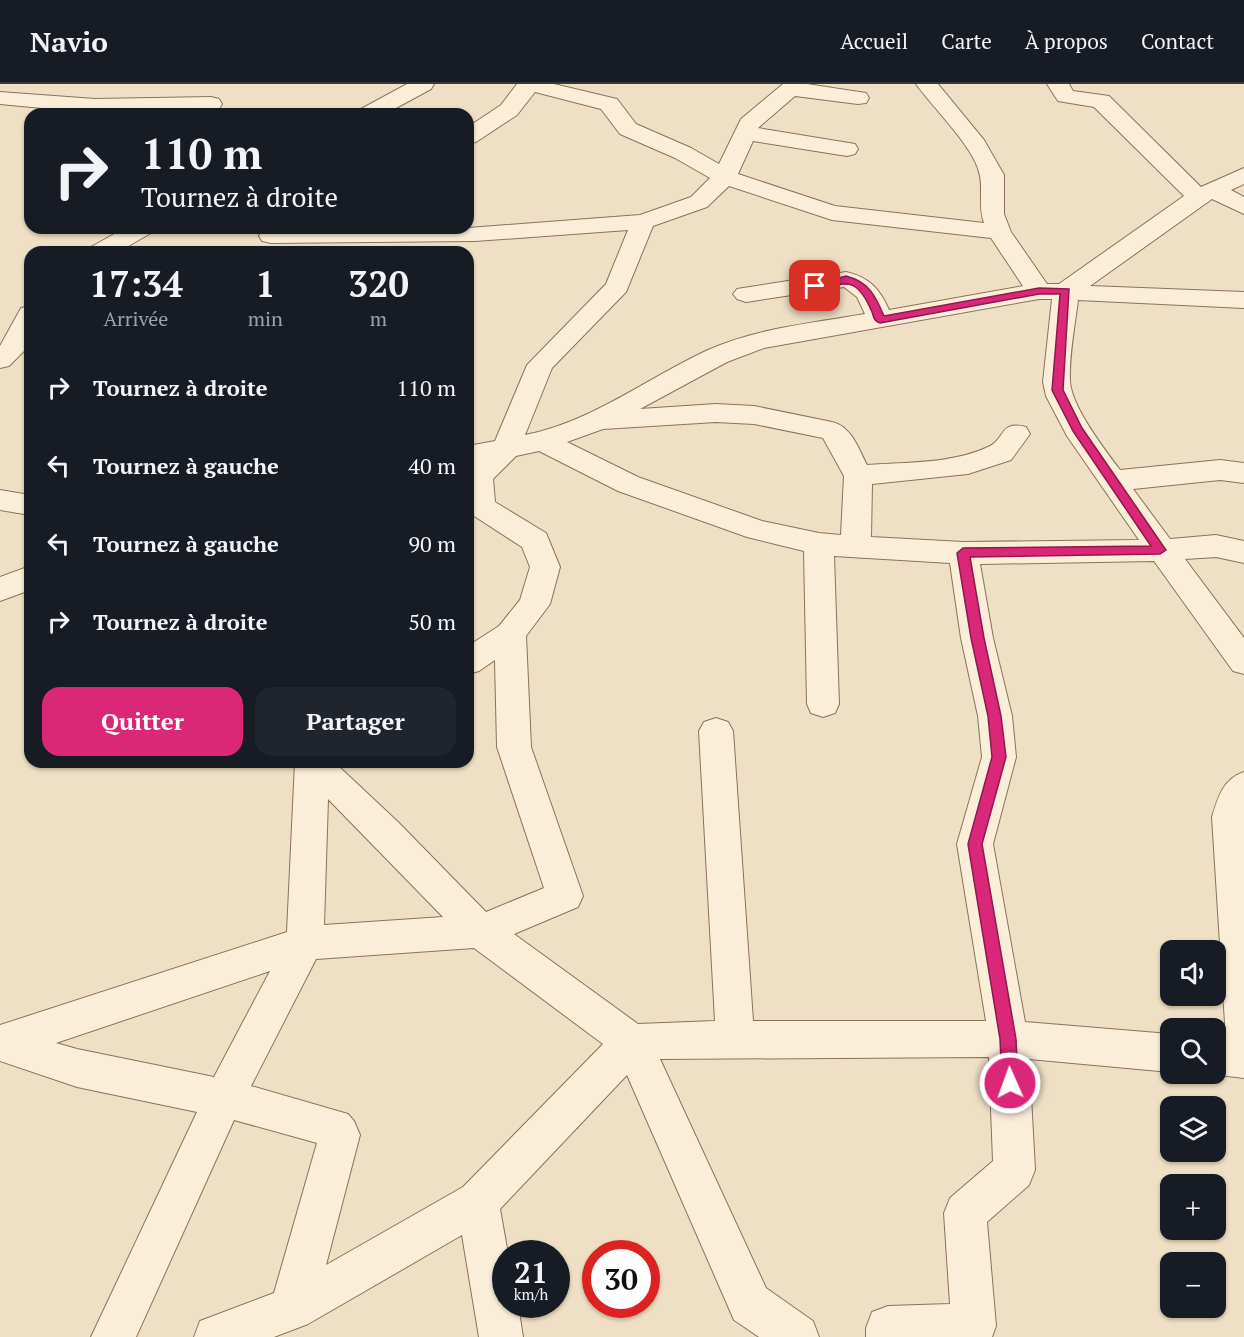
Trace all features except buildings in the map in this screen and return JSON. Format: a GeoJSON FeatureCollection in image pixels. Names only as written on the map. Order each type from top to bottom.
{"type":"FeatureCollection","features":[{"type":"Feature","properties":{"kind":"street"},"geometry":{"type":"LineString","coordinates":[[94,105],[101,84]]}},
{"type":"Feature","properties":{"kind":"street"},"geometry":{"type":"LineString","coordinates":[[208,108],[219,84]]}},
{"type":"Feature","properties":{"kind":"street"},"geometry":{"type":"LineString","coordinates":[[380,108],[423,84]]}},
{"type":"Feature","properties":{"kind":"street"},"geometry":{"type":"LineString","coordinates":[[474,133],[509,110],[529,84],[609,104],[628,129],[683,153],[725,177],[832,213],[999,232]]}},
{"type":"Feature","properties":{"kind":"street"},"geometry":{"type":"LineString","coordinates":[[927,84],[976,145],[992,175],[992,214],[999,232],[1052,291],[1057,390],[1077,429],[1160,550],[1244,662]]}},
{"type":"Feature","properties":{"kind":"street"},"geometry":{"type":"LineString","coordinates":[[1058,84],[1066,96],[1101,101],[1205,193],[1244,207]]}},
{"type":"Feature","properties":{"kind":"street"},"geometry":{"type":"LineString","coordinates":[[474,234],[643,222],[699,202],[725,177],[749,124],[793,87],[858,98]]}},
{"type":"Feature","properties":{"kind":"street"},"geometry":{"type":"LineString","coordinates":[[0,98],[180,108]]}},
{"type":"Feature","properties":{"kind":"street"},"geometry":{"type":"LineString","coordinates":[[745,133],[848,149]]}},
{"type":"Feature","properties":{"kind":"street"},"geometry":{"type":"LineString","coordinates":[[1052,291],[1205,193],[1244,175]]}},
{"type":"Feature","properties":{"kind":"street"},"geometry":{"type":"LineString","coordinates":[[474,659],[510,634],[534,604],[545,567],[534,541],[482,507],[478,476],[505,451],[540,364],[613,293],[622,278],[643,222]]}},
{"type":"Feature","properties":{"kind":"street"},"geometry":{"type":"LineString","coordinates":[[89,246],[100,234]]}},
{"type":"Feature","properties":{"kind":"street"},"geometry":{"type":"LineString","coordinates":[[111,246],[132,234]]}},
{"type":"Feature","properties":{"kind":"street"},"geometry":{"type":"LineString","coordinates":[[271,239],[367,234]]}},
{"type":"Feature","properties":{"kind":"street"},"geometry":{"type":"LineString","coordinates":[[746,294],[846,279],[856,282],[869,292],[880,320]]}},
{"type":"Feature","properties":{"kind":"street"},"geometry":{"type":"LineString","coordinates":[[474,455],[505,451],[542,441],[596,422],[718,356],[759,341],[1052,291],[1244,300]]}},
{"type":"Feature","properties":{"kind":"street"},"geometry":{"type":"LineString","coordinates":[[15,351],[24,329]]}},
{"type":"Feature","properties":{"kind":"street"},"geometry":{"type":"LineString","coordinates":[[596,422],[716,413],[754,415],[832,431],[839,438],[858,476],[856,547]]}},
{"type":"Feature","properties":{"kind":"street"},"geometry":{"type":"LineString","coordinates":[[858,476],[958,467],[1001,453],[1016,434]]}},
{"type":"Feature","properties":{"kind":"street"},"geometry":{"type":"LineString","coordinates":[[542,441],[628,484],[757,530],[819,544],[963,553],[1160,550],[1216,546],[1244,552]]}},
{"type":"Feature","properties":{"kind":"street"},"geometry":{"type":"LineString","coordinates":[[474,447],[505,451]]}},
{"type":"Feature","properties":{"kind":"street"},"geometry":{"type":"LineString","coordinates":[[1112,481],[1220,470],[1244,473]]}},
{"type":"Feature","properties":{"kind":"street"},"geometry":{"type":"LineString","coordinates":[[0,500],[24,505]]}},
{"type":"Feature","properties":{"kind":"street"},"geometry":{"type":"LineString","coordinates":[[819,544],[824,704]]}},
{"type":"Feature","properties":{"kind":"street"},"geometry":{"type":"LineString","coordinates":[[888,1337],[888,1328],[974,1326],[965,1213],[1014,1170],[1008,1039],[975,844],[999,757],[995,716],[977,638],[963,553]]}},
{"type":"Feature","properties":{"kind":"street"},"geometry":{"type":"LineString","coordinates":[[0,590],[24,580]]}},
{"type":"Feature","properties":{"kind":"street"},"geometry":{"type":"LineString","coordinates":[[1,1043],[305,943],[480,931],[565,896],[514,747],[510,634]]}},
{"type":"Feature","properties":{"kind":"street"},"geometry":{"type":"LineString","coordinates":[[716,731],[735,1039]]}},
{"type":"Feature","properties":{"kind":"street"},"geometry":{"type":"LineString","coordinates":[[113,1337],[224,1098],[305,943],[313,768]]}},
{"type":"Feature","properties":{"kind":"street"},"geometry":{"type":"LineString","coordinates":[[319,768],[386,833],[480,931],[632,1042],[750,1304],[797,1337]]}},
{"type":"Feature","properties":{"kind":"street"},"geometry":{"type":"LineString","coordinates":[[1244,786],[1234,800],[1229,817],[1244,1036]]}},
{"type":"Feature","properties":{"kind":"street"},"geometry":{"type":"LineString","coordinates":[[216,1337],[292,1308],[478,1202],[632,1042],[735,1039],[1008,1039],[1160,1052]]}},
{"type":"Feature","properties":{"kind":"street"},"geometry":{"type":"LineString","coordinates":[[1,1043],[77,1068],[224,1098],[334,1128],[339,1135],[292,1308]]}},
{"type":"Feature","properties":{"kind":"street"},"geometry":{"type":"LineString","coordinates":[[1226,1058],[1244,1059]]}},
{"type":"Feature","properties":{"kind":"street"},"geometry":{"type":"LineString","coordinates":[[478,1202],[501,1337]]}},
{"type":"Feature","properties":{"kind":"route"},"geometry":{"type":"LineString","coordinates":[[815,286],[846,279],[856,282],[869,292],[880,320],[1039,291],[1066,291],[1057,390],[1077,429],[1160,550],[963,553],[977,638],[995,716],[999,757],[975,844],[1008,1039],[1010,1083]]}}]}
